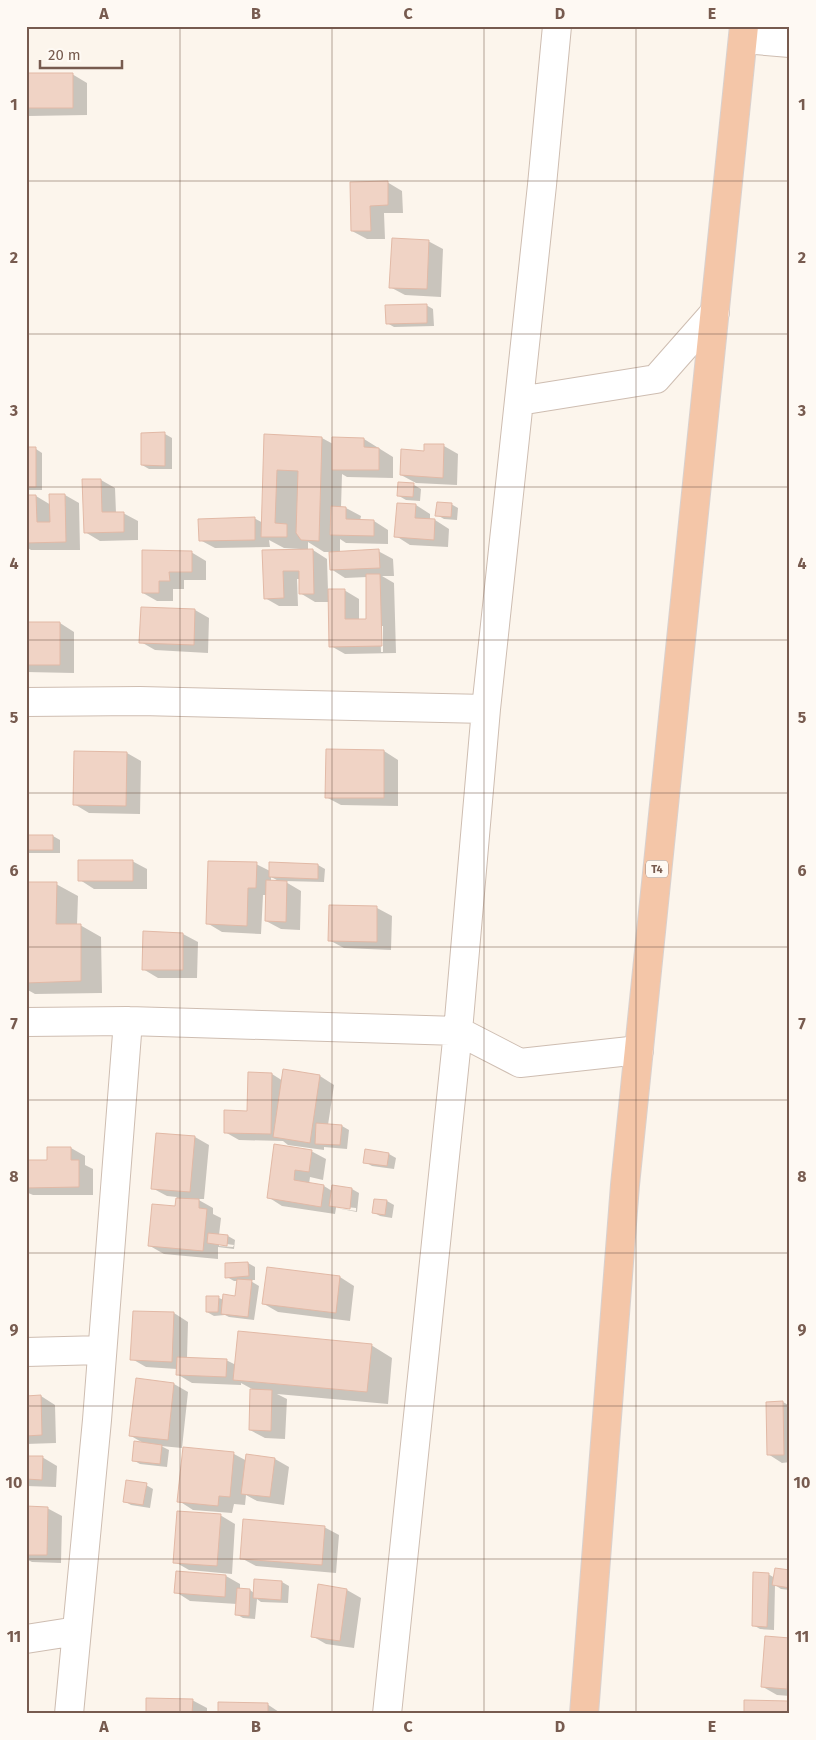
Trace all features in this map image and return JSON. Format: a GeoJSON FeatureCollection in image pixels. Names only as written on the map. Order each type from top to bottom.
{"type":"FeatureCollection","features":[{"type":"Feature","properties":{"kind":"highway","name":"T4"},"geometry":{"type":"LineString","coordinates":[[584,1714],[625,1185],[743,32]]}},
{"type":"Feature","properties":{"kind":"street"},"geometry":{"type":"LineString","coordinates":[[387,1714],[458,1031],[486,709],[556,26]]}},
{"type":"Feature","properties":{"kind":"street"},"geometry":{"type":"LineString","coordinates":[[743,32],[790,43]]}},
{"type":"Feature","properties":{"kind":"street"},"geometry":{"type":"LineString","coordinates":[[518,401],[656,379],[715,312]]}},
{"type":"Feature","properties":{"kind":"street"},"geometry":{"type":"LineString","coordinates":[[26,702],[140,701],[486,709]]}},
{"type":"Feature","properties":{"kind":"street"},"geometry":{"type":"LineString","coordinates":[[26,1022],[128,1021],[458,1031],[520,1063],[639,1050]]}},
{"type":"Feature","properties":{"kind":"street"},"geometry":{"type":"LineString","coordinates":[[69,1714],[97,1420],[128,1021]]}},
{"type":"Feature","properties":{"kind":"street"},"geometry":{"type":"LineString","coordinates":[[26,1352],[102,1350]]}},
{"type":"Feature","properties":{"kind":"street"},"geometry":{"type":"LineString","coordinates":[[26,1639],[77,1630]]}},
{"type":"Feature","properties":{"kind":"building"},"geometry":{"type":"Polygon","coordinates":[[[26,73],[73,73],[73,108],[26,108],[26,73]]]}},
{"type":"Feature","properties":{"kind":"building"},"geometry":{"type":"Polygon","coordinates":[[[388,181],[388,205],[370,206],[371,231],[351,231],[350,182],[388,181]]]}},
{"type":"Feature","properties":{"kind":"building"},"geometry":{"type":"Polygon","coordinates":[[[392,238],[429,240],[427,289],[389,288],[392,238]]]}},
{"type":"Feature","properties":{"kind":"building"},"geometry":{"type":"Polygon","coordinates":[[[427,304],[427,323],[386,324],[385,305],[427,304]]]}},
{"type":"Feature","properties":{"kind":"building"},"geometry":{"type":"Polygon","coordinates":[[[165,432],[165,466],[141,465],[141,433],[165,432]]]}},
{"type":"Feature","properties":{"kind":"building"},"geometry":{"type":"Polygon","coordinates":[[[264,434],[322,437],[319,541],[301,540],[296,533],[298,471],[277,470],[275,523],[287,524],[287,537],[261,537],[264,434]]]}},
{"type":"Feature","properties":{"kind":"building"},"geometry":{"type":"Polygon","coordinates":[[[332,437],[364,438],[364,447],[379,448],[379,470],[332,470],[332,437]]]}},
{"type":"Feature","properties":{"kind":"building"},"geometry":{"type":"Polygon","coordinates":[[[424,444],[444,444],[443,478],[400,475],[401,449],[424,451],[424,444]]]}},
{"type":"Feature","properties":{"kind":"building"},"geometry":{"type":"Polygon","coordinates":[[[26,447],[36,447],[36,487],[26,487],[26,447]]]}},
{"type":"Feature","properties":{"kind":"building"},"geometry":{"type":"Polygon","coordinates":[[[82,479],[101,479],[102,512],[124,512],[124,532],[84,533],[82,479]]]}},
{"type":"Feature","properties":{"kind":"building"},"geometry":{"type":"Polygon","coordinates":[[[398,482],[414,483],[413,497],[397,496],[398,482]]]}},
{"type":"Feature","properties":{"kind":"building"},"geometry":{"type":"Polygon","coordinates":[[[49,494],[65,494],[66,542],[26,543],[26,495],[36,495],[37,522],[50,522],[49,494]]]}},
{"type":"Feature","properties":{"kind":"building"},"geometry":{"type":"Polygon","coordinates":[[[437,502],[452,503],[451,517],[435,516],[437,502]]]}},
{"type":"Feature","properties":{"kind":"building"},"geometry":{"type":"Polygon","coordinates":[[[397,503],[416,504],[415,518],[435,519],[434,540],[394,537],[397,503]]]}},
{"type":"Feature","properties":{"kind":"building"},"geometry":{"type":"Polygon","coordinates":[[[331,506],[346,507],[346,519],[374,520],[374,536],[330,535],[331,506]]]}},
{"type":"Feature","properties":{"kind":"building"},"geometry":{"type":"Polygon","coordinates":[[[255,517],[255,540],[199,541],[198,519],[255,517]]]}},
{"type":"Feature","properties":{"kind":"building"},"geometry":{"type":"Polygon","coordinates":[[[313,549],[314,594],[299,594],[299,571],[283,571],[284,598],[264,599],[262,550],[313,549]]]}},
{"type":"Feature","properties":{"kind":"building"},"geometry":{"type":"Polygon","coordinates":[[[379,549],[380,568],[330,570],[329,552],[379,549]]]}},
{"type":"Feature","properties":{"kind":"building"},"geometry":{"type":"Polygon","coordinates":[[[142,550],[192,551],[192,572],[169,572],[170,581],[159,581],[159,593],[142,593],[142,550]]]}},
{"type":"Feature","properties":{"kind":"building"},"geometry":{"type":"Polygon","coordinates":[[[366,574],[380,574],[382,646],[329,647],[328,589],[345,589],[345,619],[366,619],[366,574]]]}},
{"type":"Feature","properties":{"kind":"building"},"geometry":{"type":"Polygon","coordinates":[[[141,607],[195,609],[194,645],[139,643],[141,607]]]}},
{"type":"Feature","properties":{"kind":"building"},"geometry":{"type":"Polygon","coordinates":[[[26,622],[60,622],[60,665],[26,665],[26,622]]]}},
{"type":"Feature","properties":{"kind":"building"},"geometry":{"type":"Polygon","coordinates":[[[326,749],[384,750],[384,798],[325,798],[326,749]]]}},
{"type":"Feature","properties":{"kind":"building"},"geometry":{"type":"Polygon","coordinates":[[[74,751],[127,752],[126,806],[73,805],[74,751]]]}},
{"type":"Feature","properties":{"kind":"building"},"geometry":{"type":"Polygon","coordinates":[[[26,835],[53,835],[53,850],[26,850],[26,835]]]}},
{"type":"Feature","properties":{"kind":"building"},"geometry":{"type":"Polygon","coordinates":[[[78,860],[133,860],[133,881],[78,881],[78,860]]]}},
{"type":"Feature","properties":{"kind":"building"},"geometry":{"type":"Polygon","coordinates":[[[208,861],[257,862],[256,888],[248,888],[247,926],[206,924],[208,861]]]}},
{"type":"Feature","properties":{"kind":"building"},"geometry":{"type":"Polygon","coordinates":[[[269,862],[318,864],[318,879],[269,877],[269,862]]]}},
{"type":"Feature","properties":{"kind":"building"},"geometry":{"type":"Polygon","coordinates":[[[266,880],[287,881],[286,922],[265,921],[266,880]]]}},
{"type":"Feature","properties":{"kind":"building"},"geometry":{"type":"Polygon","coordinates":[[[26,882],[57,882],[56,924],[81,924],[81,981],[26,983],[26,882]]]}},
{"type":"Feature","properties":{"kind":"building"},"geometry":{"type":"Polygon","coordinates":[[[329,905],[377,906],[377,942],[328,941],[329,905]]]}},
{"type":"Feature","properties":{"kind":"building"},"geometry":{"type":"Polygon","coordinates":[[[143,931],[183,933],[183,970],[142,970],[143,931]]]}},
{"type":"Feature","properties":{"kind":"building"},"geometry":{"type":"Polygon","coordinates":[[[283,1069],[320,1075],[310,1143],[273,1137],[283,1069]]]}},
{"type":"Feature","properties":{"kind":"building"},"geometry":{"type":"Polygon","coordinates":[[[248,1072],[272,1073],[271,1134],[224,1133],[224,1110],[247,1111],[248,1072]]]}},
{"type":"Feature","properties":{"kind":"building"},"geometry":{"type":"Polygon","coordinates":[[[316,1123],[342,1125],[340,1145],[315,1144],[316,1123]]]}},
{"type":"Feature","properties":{"kind":"building"},"geometry":{"type":"Polygon","coordinates":[[[156,1133],[195,1136],[190,1192],[151,1189],[156,1133]]]}},
{"type":"Feature","properties":{"kind":"building"},"geometry":{"type":"Polygon","coordinates":[[[274,1144],[312,1150],[309,1172],[295,1170],[294,1180],[324,1185],[321,1207],[267,1198],[274,1144]]]}},
{"type":"Feature","properties":{"kind":"building"},"geometry":{"type":"Polygon","coordinates":[[[47,1147],[71,1147],[71,1160],[79,1160],[79,1187],[26,1188],[26,1160],[47,1160],[47,1147]]]}},
{"type":"Feature","properties":{"kind":"building"},"geometry":{"type":"Polygon","coordinates":[[[365,1149],[389,1153],[387,1166],[363,1163],[365,1149]]]}},
{"type":"Feature","properties":{"kind":"building"},"geometry":{"type":"Polygon","coordinates":[[[332,1185],[352,1188],[350,1209],[329,1206],[332,1185]]]}},
{"type":"Feature","properties":{"kind":"building"},"geometry":{"type":"Polygon","coordinates":[[[176,1198],[199,1199],[199,1208],[207,1209],[203,1251],[148,1246],[152,1204],[175,1206],[176,1198]]]}},
{"type":"Feature","properties":{"kind":"building"},"geometry":{"type":"Polygon","coordinates":[[[374,1199],[387,1200],[385,1215],[372,1213],[374,1199]]]}},
{"type":"Feature","properties":{"kind":"building"},"geometry":{"type":"Polygon","coordinates":[[[208,1233],[228,1235],[227,1246],[207,1243],[208,1233]]]}},
{"type":"Feature","properties":{"kind":"building"},"geometry":{"type":"Polygon","coordinates":[[[248,1262],[249,1276],[225,1278],[225,1263],[248,1262]]]}},
{"type":"Feature","properties":{"kind":"building"},"geometry":{"type":"Polygon","coordinates":[[[267,1267],[340,1276],[336,1313],[262,1304],[267,1267]]]}},
{"type":"Feature","properties":{"kind":"building"},"geometry":{"type":"Polygon","coordinates":[[[237,1279],[252,1280],[248,1317],[221,1314],[223,1294],[235,1296],[237,1279]]]}},
{"type":"Feature","properties":{"kind":"building"},"geometry":{"type":"Polygon","coordinates":[[[206,1296],[219,1296],[218,1312],[206,1312],[206,1296]]]}},
{"type":"Feature","properties":{"kind":"building"},"geometry":{"type":"Polygon","coordinates":[[[133,1311],[174,1312],[172,1362],[130,1360],[133,1311]]]}},
{"type":"Feature","properties":{"kind":"building"},"geometry":{"type":"Polygon","coordinates":[[[238,1331],[372,1344],[367,1392],[233,1380],[238,1331]]]}},
{"type":"Feature","properties":{"kind":"building"},"geometry":{"type":"Polygon","coordinates":[[[177,1357],[227,1359],[226,1377],[176,1375],[177,1357]]]}},
{"type":"Feature","properties":{"kind":"building"},"geometry":{"type":"Polygon","coordinates":[[[136,1378],[174,1383],[168,1440],[129,1436],[136,1378]]]}},
{"type":"Feature","properties":{"kind":"building"},"geometry":{"type":"Polygon","coordinates":[[[250,1389],[272,1390],[271,1431],[249,1430],[250,1389]]]}},
{"type":"Feature","properties":{"kind":"building"},"geometry":{"type":"Polygon","coordinates":[[[41,1395],[42,1435],[26,1436],[26,1396],[41,1395]]]}},
{"type":"Feature","properties":{"kind":"building"},"geometry":{"type":"Polygon","coordinates":[[[783,1401],[784,1455],[767,1455],[766,1402],[783,1401]]]}},
{"type":"Feature","properties":{"kind":"building"},"geometry":{"type":"Polygon","coordinates":[[[134,1441],[162,1445],[160,1464],[132,1461],[134,1441]]]}},
{"type":"Feature","properties":{"kind":"building"},"geometry":{"type":"Polygon","coordinates":[[[183,1447],[234,1452],[230,1497],[219,1496],[218,1506],[177,1502],[183,1447]]]}},
{"type":"Feature","properties":{"kind":"building"},"geometry":{"type":"Polygon","coordinates":[[[246,1454],[275,1458],[270,1497],[241,1494],[246,1454]]]}},
{"type":"Feature","properties":{"kind":"building"},"geometry":{"type":"Polygon","coordinates":[[[26,1456],[43,1456],[42,1480],[26,1479],[26,1456]]]}},
{"type":"Feature","properties":{"kind":"building"},"geometry":{"type":"Polygon","coordinates":[[[126,1480],[147,1483],[143,1505],[123,1502],[126,1480]]]}},
{"type":"Feature","properties":{"kind":"building"},"geometry":{"type":"Polygon","coordinates":[[[26,1506],[48,1507],[47,1555],[26,1555],[26,1506]]]}},
{"type":"Feature","properties":{"kind":"building"},"geometry":{"type":"Polygon","coordinates":[[[177,1511],[221,1514],[217,1566],[173,1563],[177,1511]]]}},
{"type":"Feature","properties":{"kind":"building"},"geometry":{"type":"Polygon","coordinates":[[[243,1519],[325,1526],[322,1565],[240,1559],[243,1519]]]}},
{"type":"Feature","properties":{"kind":"building"},"geometry":{"type":"Polygon","coordinates":[[[775,1568],[790,1570],[790,1588],[772,1585],[775,1568]]]}},
{"type":"Feature","properties":{"kind":"building"},"geometry":{"type":"Polygon","coordinates":[[[176,1571],[226,1575],[225,1597],[174,1593],[176,1571]]]}},
{"type":"Feature","properties":{"kind":"building"},"geometry":{"type":"Polygon","coordinates":[[[753,1572],[769,1573],[767,1627],[752,1626],[753,1572]]]}},
{"type":"Feature","properties":{"kind":"building"},"geometry":{"type":"Polygon","coordinates":[[[254,1579],[282,1581],[281,1600],[253,1598],[254,1579]]]}},
{"type":"Feature","properties":{"kind":"building"},"geometry":{"type":"Polygon","coordinates":[[[318,1584],[347,1589],[340,1641],[311,1637],[318,1584]]]}},
{"type":"Feature","properties":{"kind":"building"},"geometry":{"type":"Polygon","coordinates":[[[237,1588],[250,1589],[249,1616],[235,1615],[237,1588]]]}},
{"type":"Feature","properties":{"kind":"building"},"geometry":{"type":"Polygon","coordinates":[[[765,1636],[790,1638],[787,1689],[761,1687],[765,1636]]]}},
{"type":"Feature","properties":{"kind":"building"},"geometry":{"type":"Polygon","coordinates":[[[146,1698],[193,1699],[192,1714],[146,1714],[146,1698]]]}},
{"type":"Feature","properties":{"kind":"building"},"geometry":{"type":"Polygon","coordinates":[[[744,1700],[788,1701],[788,1714],[744,1714],[744,1700]]]}},
{"type":"Feature","properties":{"kind":"building"},"geometry":{"type":"Polygon","coordinates":[[[218,1702],[268,1703],[268,1714],[218,1714],[218,1702]]]}}]}
